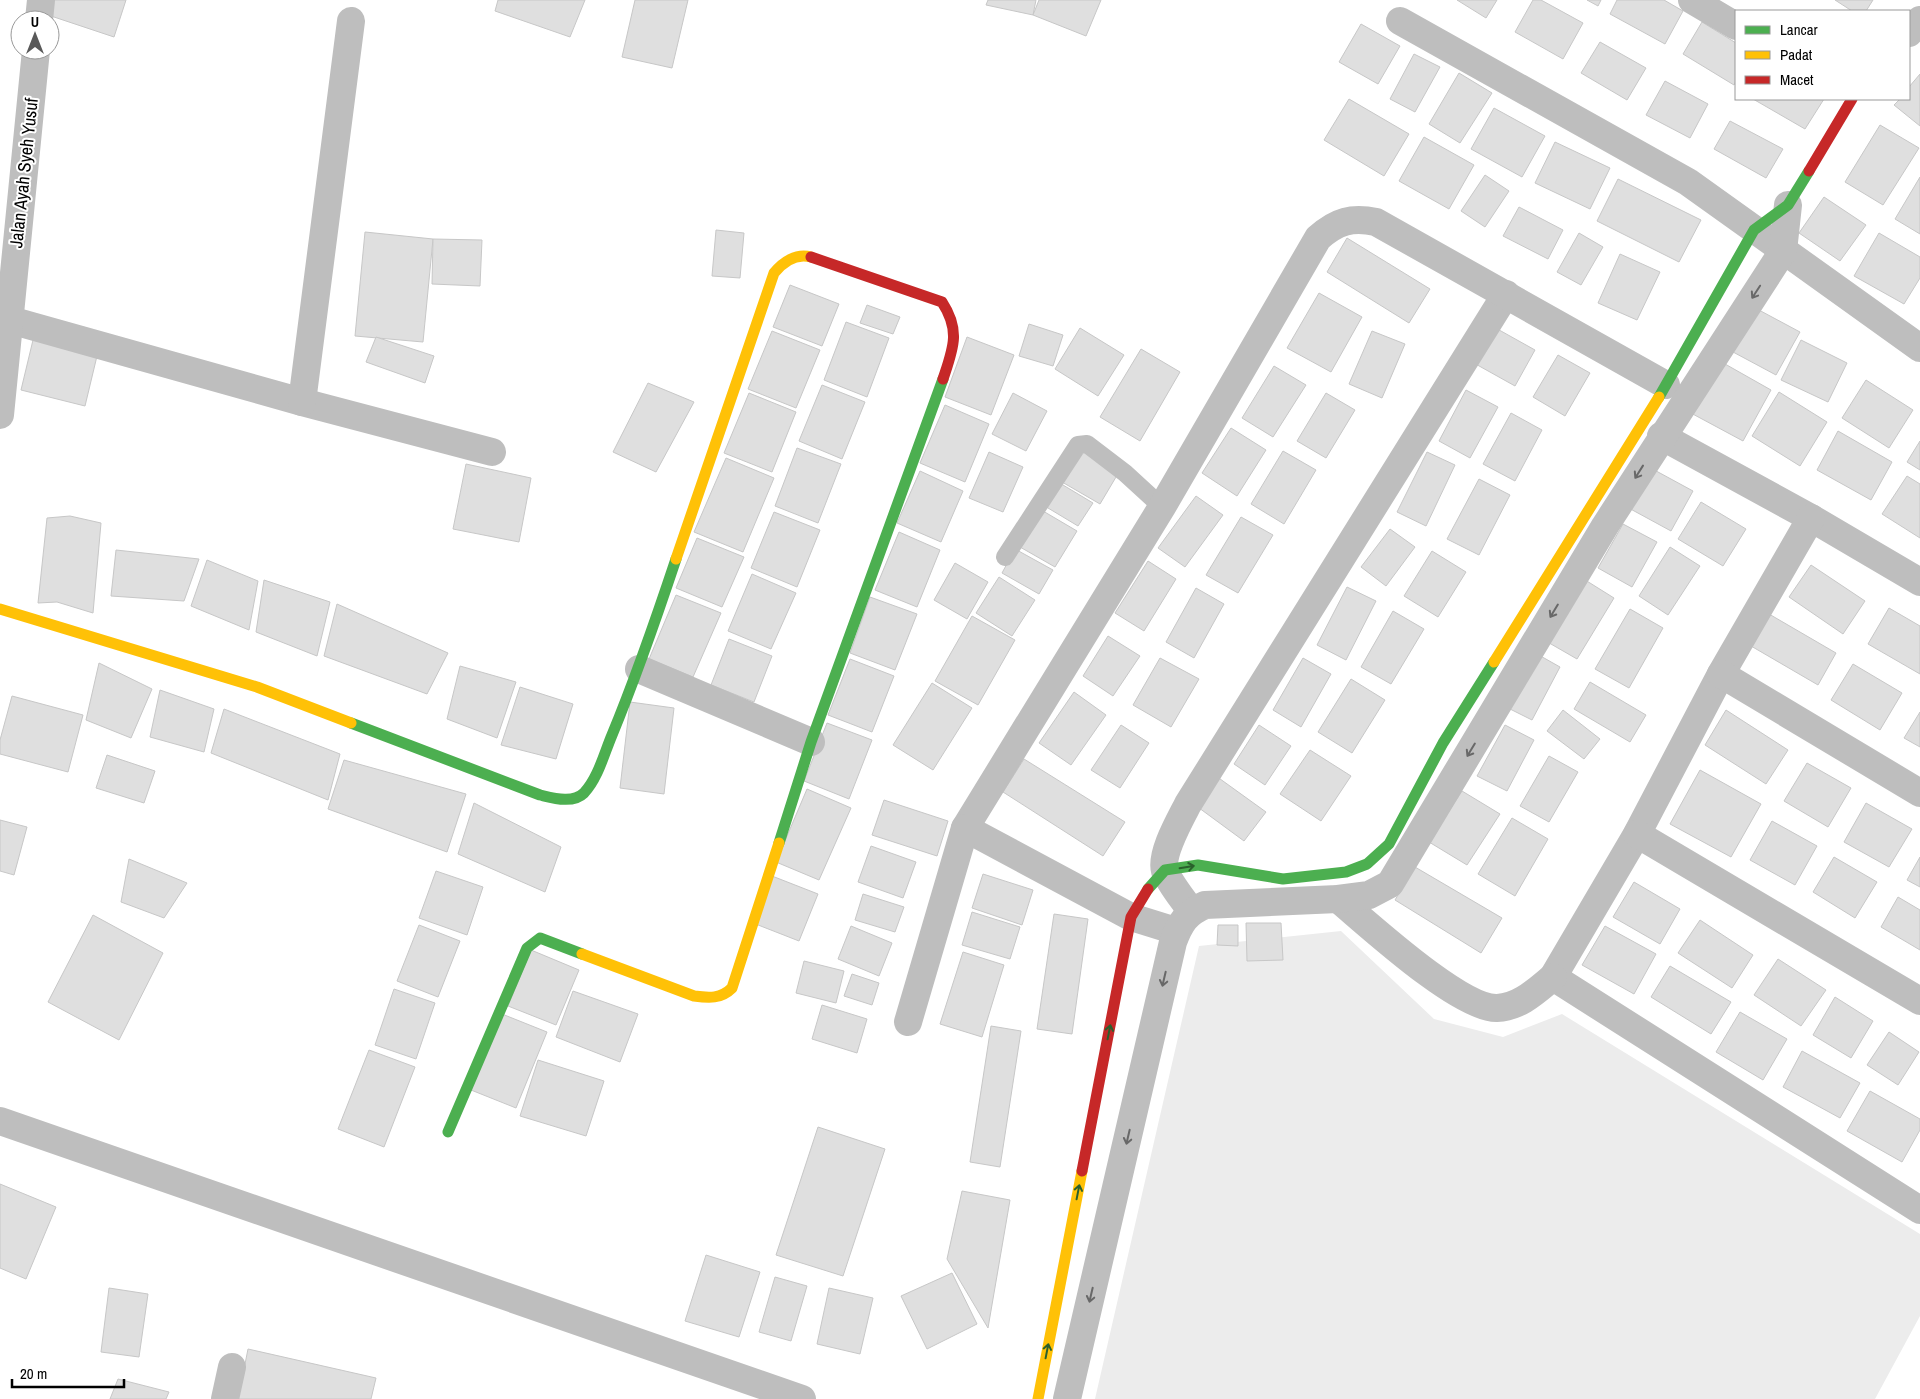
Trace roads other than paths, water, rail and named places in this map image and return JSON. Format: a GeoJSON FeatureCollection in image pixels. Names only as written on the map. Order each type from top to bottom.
{"type":"FeatureCollection","features":[{"type":"Feature","properties":{"kind":"street"},"geometry":{"type":"LineString","coordinates":[[1692,0],[1735,25]]}},
{"type":"Feature","properties":{"kind":"street"},"geometry":{"type":"LineString","coordinates":[[302,402],[351,20]]}},
{"type":"Feature","properties":{"kind":"street"},"geometry":{"type":"LineString","coordinates":[[1400,20],[1688,182],[1920,348]]}},
{"type":"Feature","properties":{"kind":"street"},"geometry":{"type":"LineString","coordinates":[[1910,32],[1920,20]]}},
{"type":"Feature","properties":{"kind":"street","name":"Jalan Ayah Syeh Yusuf"},"geometry":{"type":"LineString","coordinates":[[0,414],[35,60]]}},
{"type":"Feature","properties":{"kind":"street"},"geometry":{"type":"LineString","coordinates":[[965,828],[1131,916],[1184,921],[1205,905],[1338,899],[1369,895],[1390,884],[1662,436],[1682,408],[1782,251],[1788,206],[1851,100]]}},
{"type":"Feature","properties":{"kind":"street"},"geometry":{"type":"LineString","coordinates":[[1038,1399],[1131,916],[1151,884],[1165,870],[1198,866],[1282,878],[1312,877],[1346,872],[1367,864],[1389,844],[1443,743],[1666,385],[1754,230],[1788,206]]}},
{"type":"Feature","properties":{"kind":"street"},"geometry":{"type":"LineString","coordinates":[[908,1022],[965,828],[1162,507],[1318,238],[1329,228],[1344,220],[1359,218],[1376,222],[1666,385]]}},
{"type":"Feature","properties":{"kind":"street"},"geometry":{"type":"LineString","coordinates":[[0,609],[257,687],[540,795],[557,799],[574,798],[583,794],[595,776],[639,669],[774,273],[781,264],[788,260],[808,256],[942,302],[950,313],[955,329],[954,347],[810,742],[732,988],[724,996],[711,998],[694,996],[540,938],[527,948],[448,1132]]}},
{"type":"Feature","properties":{"kind":"street"},"geometry":{"type":"LineString","coordinates":[[1067,1399],[1184,921],[1165,870],[1166,857],[1172,838],[1188,804],[1506,294]]}},
{"type":"Feature","properties":{"kind":"street"},"geometry":{"type":"LineString","coordinates":[[10,320],[302,402],[492,452]]}},
{"type":"Feature","properties":{"kind":"street"},"geometry":{"type":"LineString","coordinates":[[1662,436],[1811,518],[1920,582]]}},
{"type":"Feature","properties":{"kind":"street"},"geometry":{"type":"LineString","coordinates":[[1338,899],[1427,972],[1471,1002],[1496,1008],[1516,1004],[1553,977],[1637,834],[1721,674],[1811,518]]}},
{"type":"Feature","properties":{"kind":"street"},"geometry":{"type":"LineString","coordinates":[[639,669],[810,742]]}},
{"type":"Feature","properties":{"kind":"street"},"geometry":{"type":"LineString","coordinates":[[1721,674],[1920,793]]}},
{"type":"Feature","properties":{"kind":"street"},"geometry":{"type":"LineString","coordinates":[[1637,834],[1920,1001]]}},
{"type":"Feature","properties":{"kind":"street"},"geometry":{"type":"LineString","coordinates":[[1553,977],[1920,1210]]}},
{"type":"Feature","properties":{"kind":"street"},"geometry":{"type":"LineString","coordinates":[[0,1121],[802,1399]]}},
{"type":"Feature","properties":{"kind":"street"},"geometry":{"type":"LineString","coordinates":[[225,1399],[232,1367]]}},
{"type":"Feature","properties":{"kind":"lane"},"geometry":{"type":"LineString","coordinates":[[1005,557],[1078,444],[1087,444],[1125,473],[1162,507]]}}]}
